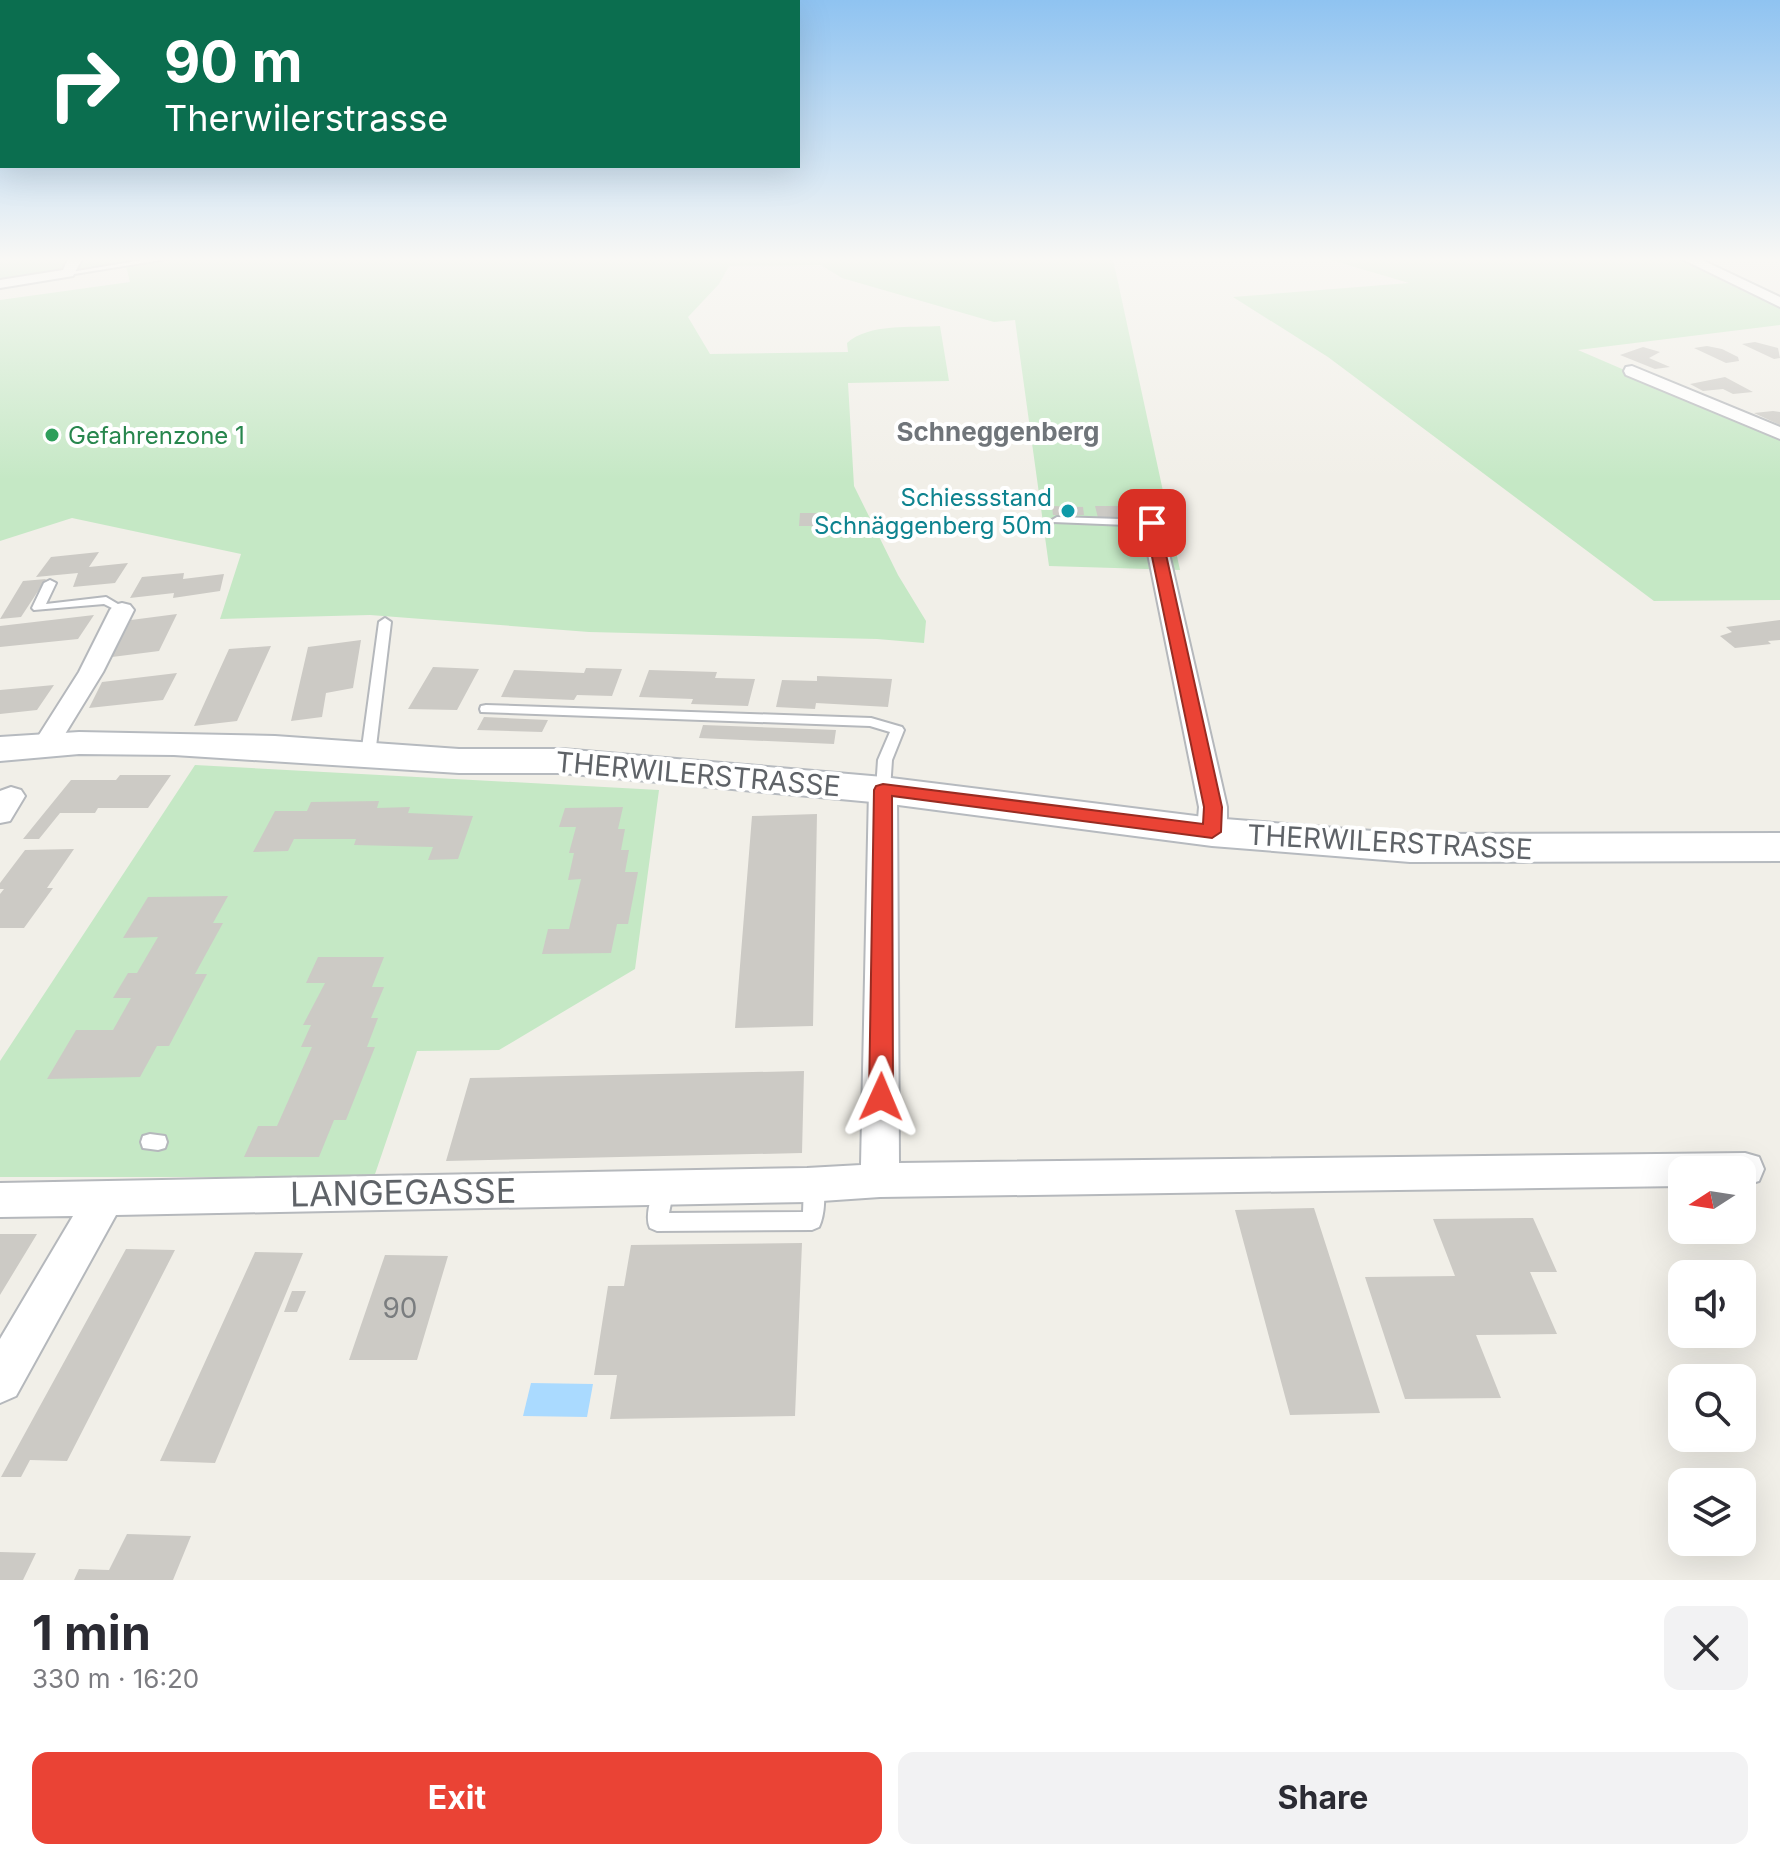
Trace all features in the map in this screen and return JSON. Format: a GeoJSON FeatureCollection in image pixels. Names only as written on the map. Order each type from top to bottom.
{"type":"FeatureCollection","features":[{"type":"Feature","properties":{"kind":"main road","name":"THERWILERSTRASSE"},"geometry":{"type":"LineString","coordinates":[[0,749],[188,745],[459,761],[562,761],[883,790],[1212,832],[1425,848],[1780,847]]}},
{"type":"Feature","properties":{"kind":"street"},"geometry":{"type":"LineString","coordinates":[[1632,371],[1780,434]]}},
{"type":"Feature","properties":{"kind":"street"},"geometry":{"type":"LineString","coordinates":[[1151,518],[1213,807],[1212,832]]}},
{"type":"Feature","properties":{"kind":"street"},"geometry":{"type":"LineString","coordinates":[[45,746],[91,672],[122,610]]}},
{"type":"Feature","properties":{"kind":"street"},"geometry":{"type":"LineString","coordinates":[[880,1180],[883,790]]}},
{"type":"Feature","properties":{"kind":"street","name":"LANGEGASSE"},"geometry":{"type":"LineString","coordinates":[[0,1200],[811,1185],[880,1180],[1668,1170]]}},
{"type":"Feature","properties":{"kind":"street"},"geometry":{"type":"LineString","coordinates":[[0,1381],[105,1197]]}},
{"type":"Feature","properties":{"kind":"lane"},"geometry":{"type":"LineString","coordinates":[[1057,520],[1151,518]]}},
{"type":"Feature","properties":{"kind":"lane"},"geometry":{"type":"LineString","coordinates":[[50,583],[38,608],[106,600],[122,610]]}},
{"type":"Feature","properties":{"kind":"lane"},"geometry":{"type":"LineString","coordinates":[[368,755],[385,622]]}},
{"type":"Feature","properties":{"kind":"lane"},"geometry":{"type":"LineString","coordinates":[[486,709],[871,722],[897,730],[885,760],[883,790]]}},
{"type":"Feature","properties":{"kind":"green space"},"geometry":{"type":"Polygon","coordinates":[[[0,333],[697,333],[710,354],[848,352],[847,343],[865,333],[941,333],[949,381],[848,383],[854,486],[898,575],[926,621],[924,643],[877,639],[589,632],[370,615],[220,619],[241,554],[72,518],[0,541],[0,333]]]}},
{"type":"Feature","properties":{"kind":"green space"},"geometry":{"type":"Polygon","coordinates":[[[1017,333],[1129,333],[1180,570],[1049,566],[1017,333]]]}},
{"type":"Feature","properties":{"kind":"green space"},"geometry":{"type":"Polygon","coordinates":[[[1290,333],[1718,333],[1578,350],[1780,437],[1780,600],[1654,601],[1328,357],[1290,333]]]}},
{"type":"Feature","properties":{"kind":"green space"},"geometry":{"type":"Polygon","coordinates":[[[195,765],[659,790],[635,969],[499,1050],[417,1051],[374,1177],[0,1177],[0,1061],[195,765]]]}},
{"type":"Feature","properties":{"kind":"water"},"geometry":{"type":"Polygon","coordinates":[[[531,1383],[593,1384],[587,1417],[523,1416],[531,1383]]]}},
{"type":"Feature","properties":{"kind":"building"},"geometry":{"type":"Polygon","coordinates":[[[1755,342],[1778,348],[1780,358],[1774,359],[1742,344],[1755,342]]]}},
{"type":"Feature","properties":{"kind":"building"},"geometry":{"type":"Polygon","coordinates":[[[1707,346],[1722,349],[1738,357],[1739,361],[1726,363],[1694,348],[1707,346]]]}},
{"type":"Feature","properties":{"kind":"building"},"geometry":{"type":"Polygon","coordinates":[[[1643,347],[1660,352],[1649,358],[1670,367],[1655,369],[1620,355],[1643,347]]]}},
{"type":"Feature","properties":{"kind":"building"},"geometry":{"type":"Polygon","coordinates":[[[1725,377],[1753,392],[1703,391],[1690,384],[1725,377]]]}},
{"type":"Feature","properties":{"kind":"building"},"geometry":{"type":"Polygon","coordinates":[[[1780,412],[1780,425],[1754,413],[1780,412]]]}},
{"type":"Feature","properties":{"kind":"building","name":"Schiessstand Schnäggenberg 50m"},"geometry":{"type":"Polygon","coordinates":[[[1052,506],[1083,507],[1084,515],[1053,515],[1052,506]]]}},
{"type":"Feature","properties":{"kind":"building"},"geometry":{"type":"Polygon","coordinates":[[[1095,506],[1134,506],[1138,518],[1098,518],[1095,506]]]}},
{"type":"Feature","properties":{"kind":"building"},"geometry":{"type":"Polygon","coordinates":[[[800,513],[820,513],[819,526],[799,526],[800,513]]]}},
{"type":"Feature","properties":{"kind":"building"},"geometry":{"type":"Polygon","coordinates":[[[99,552],[89,567],[128,563],[115,583],[73,587],[78,573],[36,577],[51,557],[99,552]]]}},
{"type":"Feature","properties":{"kind":"building"},"geometry":{"type":"Polygon","coordinates":[[[184,573],[183,579],[224,574],[220,591],[173,598],[174,593],[130,598],[142,577],[184,573]]]}},
{"type":"Feature","properties":{"kind":"building"},"geometry":{"type":"Polygon","coordinates":[[[46,579],[21,617],[0,619],[23,581],[46,579]]]}},
{"type":"Feature","properties":{"kind":"building"},"geometry":{"type":"Polygon","coordinates":[[[177,614],[159,651],[112,657],[131,620],[177,614]]]}},
{"type":"Feature","properties":{"kind":"building"},"geometry":{"type":"Polygon","coordinates":[[[94,615],[78,639],[0,647],[0,626],[94,615]]]}},
{"type":"Feature","properties":{"kind":"building"},"geometry":{"type":"Polygon","coordinates":[[[1780,620],[1780,640],[1768,641],[1771,644],[1735,648],[1720,636],[1732,632],[1726,627],[1780,620]]]}},
{"type":"Feature","properties":{"kind":"building"},"geometry":{"type":"Polygon","coordinates":[[[361,640],[353,688],[326,693],[322,717],[291,721],[308,647],[361,640]]]}},
{"type":"Feature","properties":{"kind":"building"},"geometry":{"type":"Polygon","coordinates":[[[271,646],[237,721],[194,726],[229,649],[271,646]]]}},
{"type":"Feature","properties":{"kind":"building"},"geometry":{"type":"Polygon","coordinates":[[[433,667],[479,669],[457,710],[408,709],[433,667]]]}},
{"type":"Feature","properties":{"kind":"building"},"geometry":{"type":"Polygon","coordinates":[[[586,668],[622,669],[612,696],[577,695],[574,700],[501,697],[514,670],[584,673],[586,668]]]}},
{"type":"Feature","properties":{"kind":"building"},"geometry":{"type":"Polygon","coordinates":[[[649,670],[717,672],[715,678],[755,679],[748,706],[691,704],[693,699],[639,697],[649,670]]]}},
{"type":"Feature","properties":{"kind":"building"},"geometry":{"type":"Polygon","coordinates":[[[177,673],[163,700],[89,708],[102,682],[177,673]]]}},
{"type":"Feature","properties":{"kind":"building"},"geometry":{"type":"Polygon","coordinates":[[[817,676],[892,679],[888,707],[816,703],[815,709],[776,707],[782,680],[817,681],[817,676]]]}},
{"type":"Feature","properties":{"kind":"building"},"geometry":{"type":"Polygon","coordinates":[[[54,685],[37,710],[0,714],[0,690],[54,685]]]}},
{"type":"Feature","properties":{"kind":"building"},"geometry":{"type":"Polygon","coordinates":[[[484,717],[548,720],[542,732],[477,730],[484,717]]]}},
{"type":"Feature","properties":{"kind":"building"},"geometry":{"type":"Polygon","coordinates":[[[703,725],[836,730],[834,744],[699,738],[703,725]]]}},
{"type":"Feature","properties":{"kind":"building"},"geometry":{"type":"Polygon","coordinates":[[[120,775],[171,775],[148,808],[98,808],[95,813],[60,813],[39,839],[23,839],[71,780],[116,780],[120,775]]]}},
{"type":"Feature","properties":{"kind":"building"},"geometry":{"type":"Polygon","coordinates":[[[379,801],[377,808],[410,807],[408,813],[473,816],[458,859],[428,860],[433,847],[354,845],[356,839],[294,839],[288,851],[253,852],[275,811],[307,811],[311,802],[379,801]]]}},
{"type":"Feature","properties":{"kind":"building"},"geometry":{"type":"Polygon","coordinates":[[[623,807],[618,829],[625,829],[621,850],[629,850],[625,872],[638,872],[628,924],[617,924],[611,953],[542,954],[548,929],[569,929],[581,879],[568,880],[574,853],[569,853],[576,827],[559,827],[565,808],[623,807]]]}},
{"type":"Feature","properties":{"kind":"building"},"geometry":{"type":"Polygon","coordinates":[[[817,814],[813,1026],[735,1028],[752,816],[817,814]]]}},
{"type":"Feature","properties":{"kind":"building"},"geometry":{"type":"Polygon","coordinates":[[[74,849],[47,888],[53,888],[24,928],[0,928],[0,894],[4,889],[0,889],[0,883],[25,850],[74,849]]]}},
{"type":"Feature","properties":{"kind":"building"},"geometry":{"type":"Polygon","coordinates":[[[228,896],[213,923],[223,923],[195,974],[207,974],[169,1046],[157,1046],[140,1077],[47,1079],[76,1030],[113,1030],[131,998],[113,998],[128,973],[137,973],[158,937],[123,938],[148,897],[228,896]]]}},
{"type":"Feature","properties":{"kind":"building"},"geometry":{"type":"Polygon","coordinates":[[[318,957],[384,957],[372,987],[384,987],[371,1018],[378,1018],[367,1047],[375,1047],[346,1120],[334,1120],[319,1157],[244,1157],[258,1126],[277,1126],[312,1047],[301,1047],[311,1025],[303,1025],[325,983],[306,983],[318,957]]]}},
{"type":"Feature","properties":{"kind":"building"},"geometry":{"type":"Polygon","coordinates":[[[804,1071],[802,1153],[446,1161],[470,1078],[804,1071]]]}},
{"type":"Feature","properties":{"kind":"building"},"geometry":{"type":"Polygon","coordinates":[[[1314,1208],[1380,1413],[1290,1415],[1235,1210],[1314,1208]]]}},
{"type":"Feature","properties":{"kind":"building"},"geometry":{"type":"Polygon","coordinates":[[[1533,1218],[1557,1272],[1530,1272],[1557,1334],[1476,1335],[1501,1398],[1405,1399],[1365,1277],[1455,1276],[1433,1219],[1533,1218]]]}},
{"type":"Feature","properties":{"kind":"building"},"geometry":{"type":"Polygon","coordinates":[[[0,1234],[37,1234],[0,1295],[0,1234]]]}},
{"type":"Feature","properties":{"kind":"building"},"geometry":{"type":"Polygon","coordinates":[[[802,1243],[795,1416],[610,1419],[617,1375],[594,1375],[608,1286],[624,1286],[631,1245],[802,1243]]]}},
{"type":"Feature","properties":{"kind":"building"},"geometry":{"type":"Polygon","coordinates":[[[126,1249],[175,1250],[67,1461],[30,1460],[21,1477],[1,1477],[126,1249]]]}},
{"type":"Feature","properties":{"kind":"building"},"geometry":{"type":"Polygon","coordinates":[[[255,1252],[303,1253],[215,1463],[160,1461],[255,1252]]]}},
{"type":"Feature","properties":{"kind":"building"},"geometry":{"type":"Polygon","coordinates":[[[385,1255],[448,1256],[417,1360],[349,1360],[385,1255]]]}},
{"type":"Feature","properties":{"kind":"building"},"geometry":{"type":"Polygon","coordinates":[[[292,1291],[306,1291],[297,1312],[284,1312],[292,1291]]]}},
{"type":"Feature","properties":{"kind":"building"},"geometry":{"type":"Polygon","coordinates":[[[127,1534],[191,1536],[173,1580],[74,1580],[79,1569],[109,1570],[127,1534]]]}},
{"type":"Feature","properties":{"kind":"building"},"geometry":{"type":"Polygon","coordinates":[[[0,1552],[36,1553],[23,1580],[0,1580],[0,1552]]]}},
{"type":"Feature","properties":{"kind":"place","name":"Gefahrenzone 1"},"geometry":{"type":"Point","coordinates":[52,435]}},
{"type":"Feature","properties":{"kind":"place","name":"Schiessstand Schnäggenberg 50m"},"geometry":{"type":"Point","coordinates":[1068,511]}},
{"type":"Feature","properties":{"kind":"district","name":"Schneggenberg"},"geometry":{"type":"Point","coordinates":[998,431]}},
{"type":"Feature","properties":{"kind":"route"},"geometry":{"type":"LineString","coordinates":[[881,1097],[883,790],[1212,832],[1213,807],[1152,523]]}}]}
